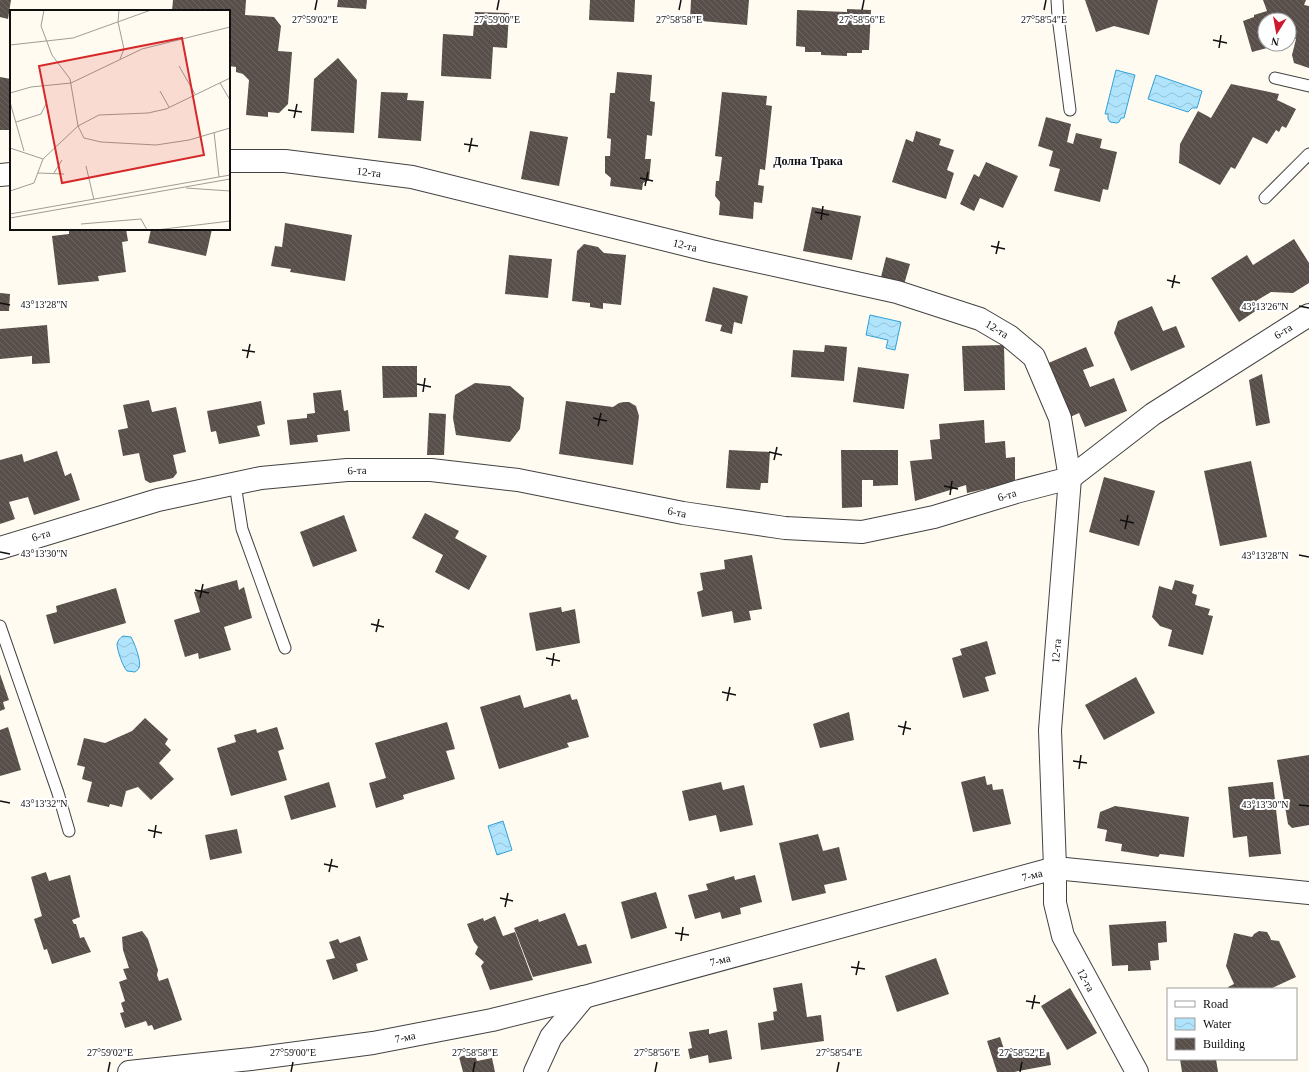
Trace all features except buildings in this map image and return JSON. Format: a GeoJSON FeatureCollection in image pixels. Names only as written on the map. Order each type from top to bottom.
{"type":"FeatureCollection","features":[{"type":"Feature","properties":{"kind":"street","name":"12-та"},"geometry":{"type":"LineString","coordinates":[[230,162],[285,161],[412,177],[711,252],[897,292],[980,318],[1009,336],[1034,357],[1060,418],[1070,478],[1050,730],[1055,903],[1063,936],[1137,1072]]}},
{"type":"Feature","properties":{"kind":"street"},"geometry":{"type":"LineString","coordinates":[[0,175],[10,174]]}},
{"type":"Feature","properties":{"kind":"street","name":"6-та"},"geometry":{"type":"LineString","coordinates":[[0,548],[158,500],[261,478],[347,470],[431,470],[518,480],[683,513],[785,528],[862,532],[934,517],[1016,492],[1070,478],[1152,414],[1309,315]]}},
{"type":"Feature","properties":{"kind":"street","name":"7-ма"},"geometry":{"type":"LineString","coordinates":[[129,1072],[251,1059],[373,1043],[492,1020],[584,997],[1055,868],[1309,893]]}},
{"type":"Feature","properties":{"kind":"street"},"geometry":{"type":"LineString","coordinates":[[535,1072],[551,1037],[584,997]]}},
{"type":"Feature","properties":{"kind":"lane"},"geometry":{"type":"LineString","coordinates":[[1058,0],[1058,17],[1070,110]]}},
{"type":"Feature","properties":{"kind":"lane"},"geometry":{"type":"LineString","coordinates":[[1275,78],[1309,86]]}},
{"type":"Feature","properties":{"kind":"lane"},"geometry":{"type":"LineString","coordinates":[[1265,198],[1309,154]]}},
{"type":"Feature","properties":{"kind":"lane"},"geometry":{"type":"LineString","coordinates":[[236,484],[242,529],[285,648]]}},
{"type":"Feature","properties":{"kind":"lane"},"geometry":{"type":"LineString","coordinates":[[0,626],[58,793],[69,832]]}},
{"type":"Feature","properties":{"kind":"water"},"geometry":{"type":"Polygon","coordinates":[[[1116,70],[1135,75],[1124,118],[1121,118],[1117,123],[1110,122],[1108,119],[1108,114],[1105,114],[1116,70]]]}},
{"type":"Feature","properties":{"kind":"water"},"geometry":{"type":"Polygon","coordinates":[[[1156,75],[1202,91],[1197,108],[1192,108],[1188,112],[1148,99],[1156,75]]]}},
{"type":"Feature","properties":{"kind":"water"},"geometry":{"type":"Polygon","coordinates":[[[870,315],[901,322],[895,350],[886,348],[888,340],[866,335],[870,315]]]}},
{"type":"Feature","properties":{"kind":"water"},"geometry":{"type":"Polygon","coordinates":[[[123,636],[131,637],[137,652],[140,665],[139,669],[135,672],[127,671],[119,654],[117,644],[119,639],[123,636]]]}},
{"type":"Feature","properties":{"kind":"water"},"geometry":{"type":"Polygon","coordinates":[[[503,821],[512,850],[497,855],[488,826],[503,821]]]}},
{"type":"Feature","properties":{"kind":"district","name":"Долна Трака"},"geometry":{"type":"Point","coordinates":[808,161]}}]}
